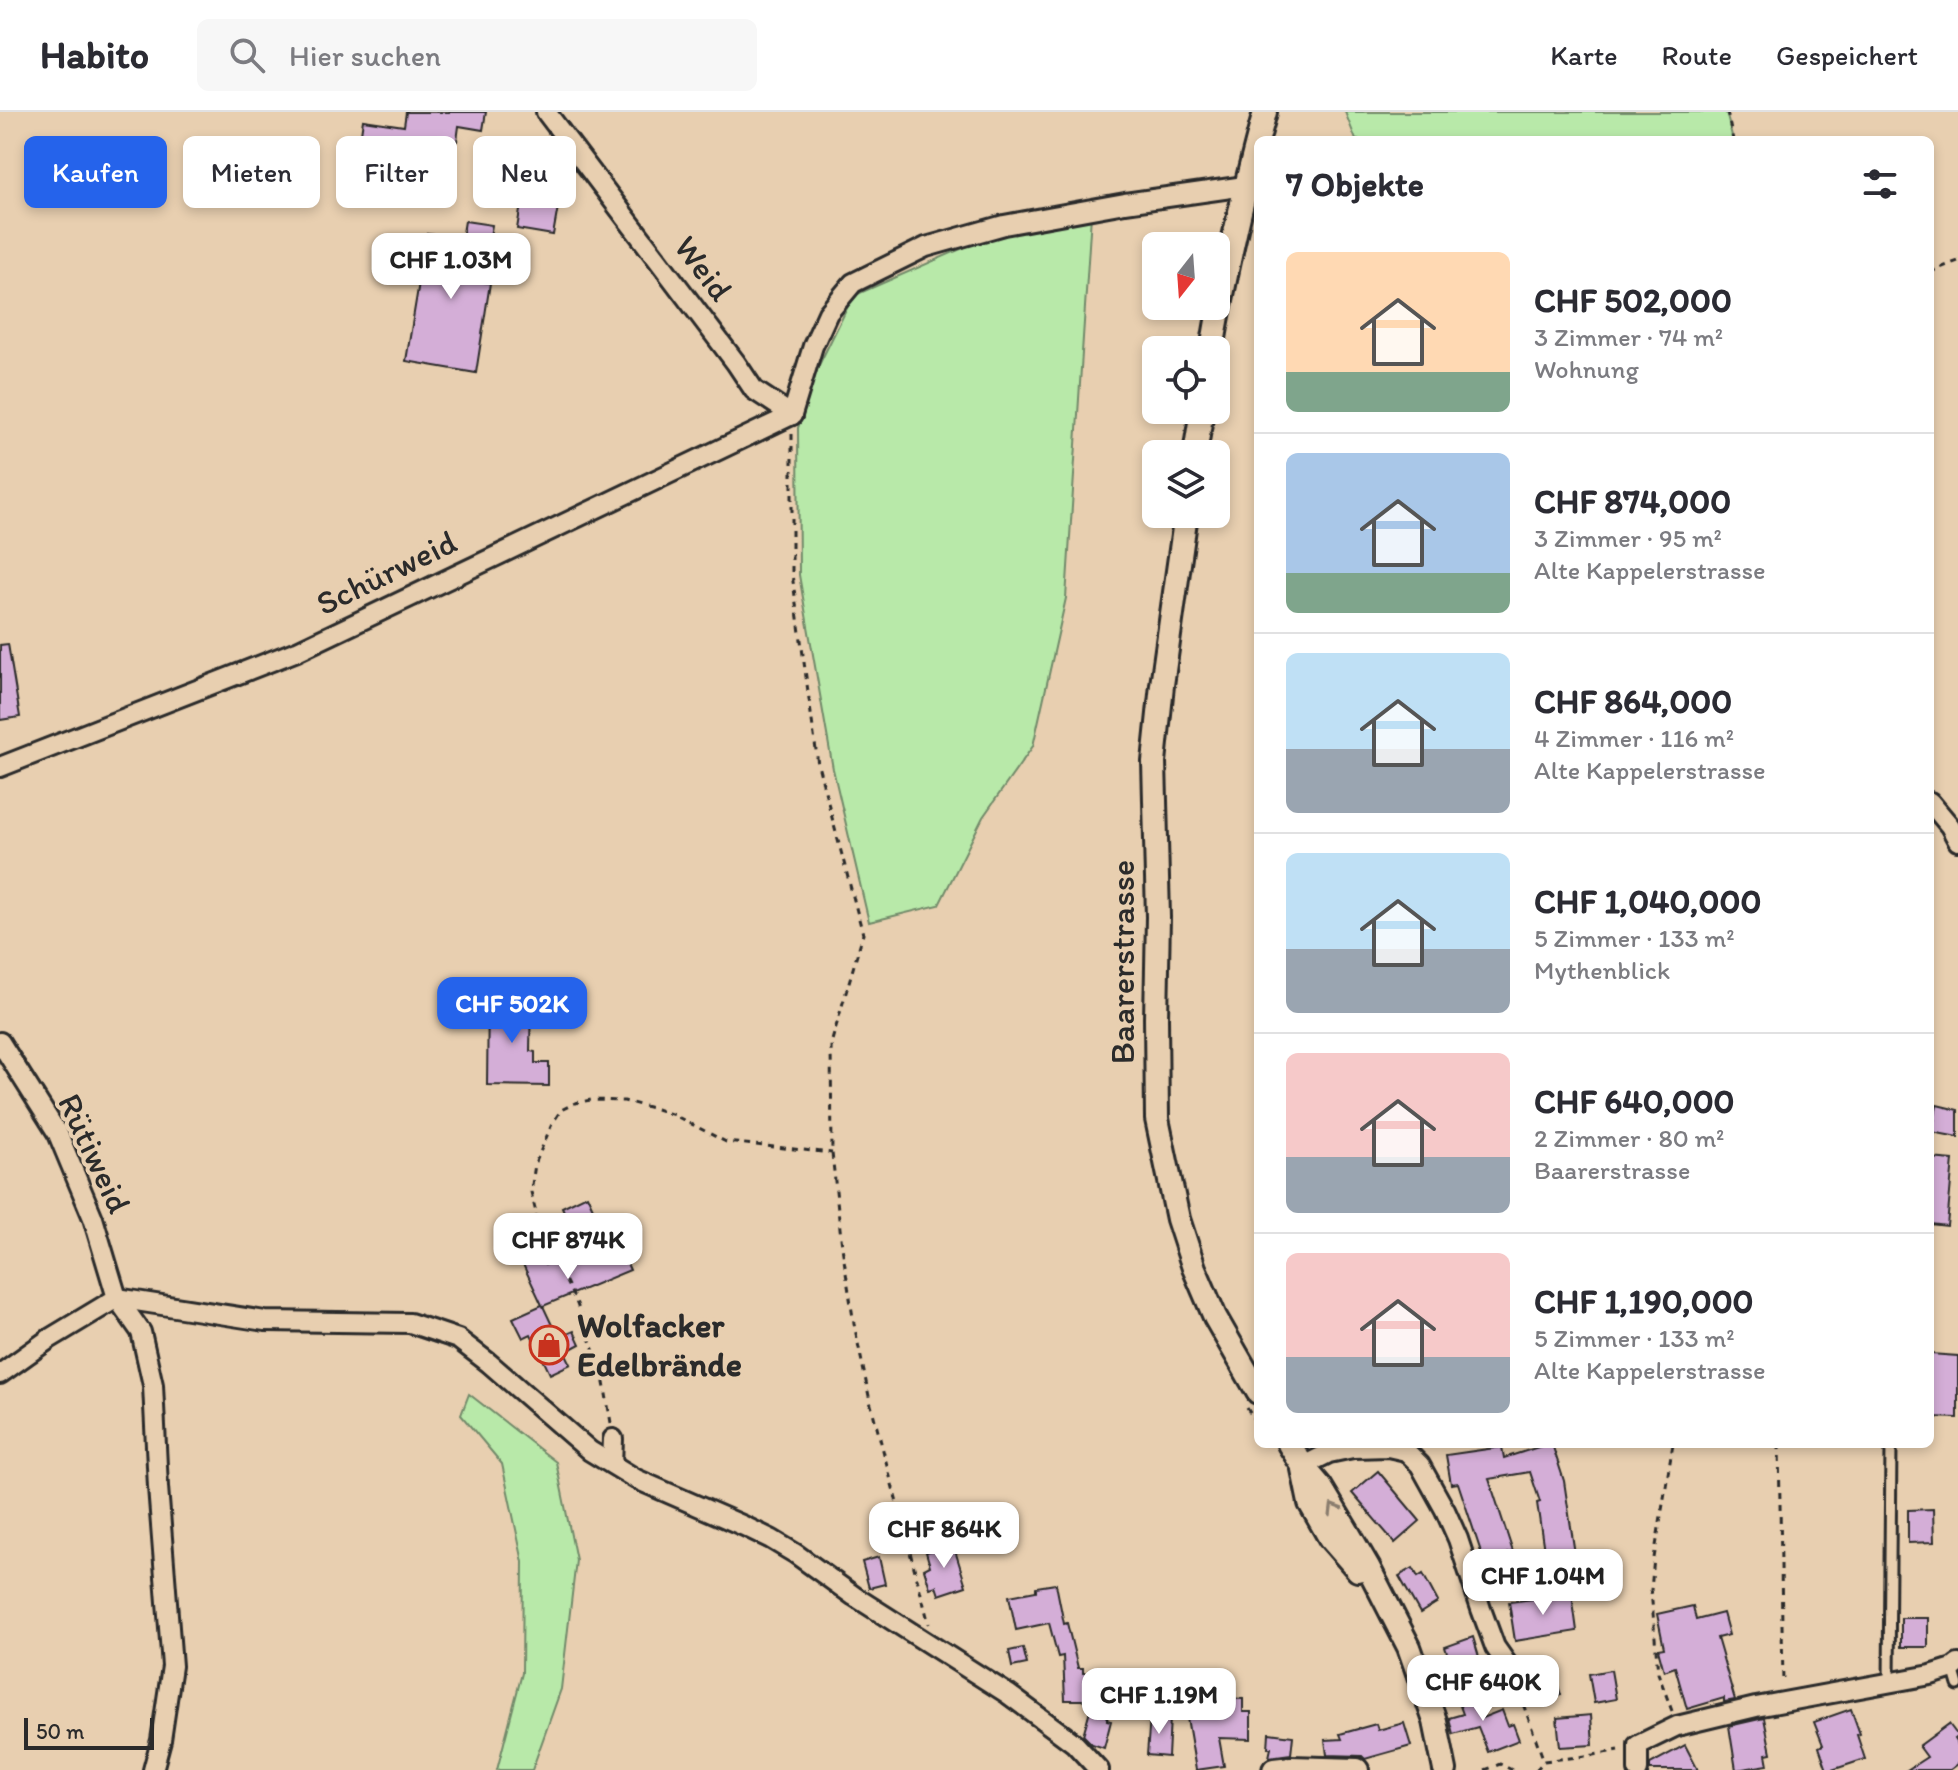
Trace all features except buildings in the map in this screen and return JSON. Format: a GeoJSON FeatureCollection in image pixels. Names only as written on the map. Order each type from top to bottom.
{"type":"FeatureCollection","features":[{"type":"Feature","properties":{"kind":"street","name":"Weid"},"geometry":{"type":"LineString","coordinates":[[546,112],[754,390],[792,415]]}},
{"type":"Feature","properties":{"kind":"street"},"geometry":{"type":"LineString","coordinates":[[1259,136],[1265,112]]}},
{"type":"Feature","properties":{"kind":"street"},"geometry":{"type":"LineString","coordinates":[[1214,336],[1221,291],[1254,153]]}},
{"type":"Feature","properties":{"kind":"street"},"geometry":{"type":"LineString","coordinates":[[792,415],[813,346],[828,313],[853,283],[926,247],[1004,225],[1245,186]]}},
{"type":"Feature","properties":{"kind":"street","name":"Schürweid"},"geometry":{"type":"LineString","coordinates":[[0,767],[297,651],[792,415]]}},
{"type":"Feature","properties":{"kind":"street","name":"Baarerstrasse"},"geometry":{"type":"LineString","coordinates":[[1184,528],[1154,762],[1158,917],[1157,1119],[1178,1219],[1194,1268],[1215,1317],[1254,1385]]}},
{"type":"Feature","properties":{"kind":"street"},"geometry":{"type":"LineString","coordinates":[[1934,807],[1958,841]]}},
{"type":"Feature","properties":{"kind":"street","name":"Rütiweid"},"geometry":{"type":"LineString","coordinates":[[0,1042],[58,1134],[93,1218],[117,1298],[141,1332],[153,1385],[172,1666],[161,1740],[153,1770]]}},
{"type":"Feature","properties":{"kind":"street"},"geometry":{"type":"LineString","coordinates":[[0,1374],[49,1339],[117,1298],[265,1321],[410,1323],[458,1339],[590,1451],[636,1479],[771,1539],[1008,1694],[1074,1743],[1099,1770]]}},
{"type":"Feature","properties":{"kind":"street"},"geometry":{"type":"LineString","coordinates":[[612,1464],[613,1439]]}},
{"type":"Feature","properties":{"kind":"street"},"geometry":{"type":"LineString","coordinates":[[1292,1448],[1303,1466],[1310,1503],[1330,1538],[1385,1601],[1409,1647],[1435,1721],[1445,1770]]}},
{"type":"Feature","properties":{"kind":"street"},"geometry":{"type":"LineString","coordinates":[[1303,1466],[1329,1453],[1353,1448]]}},
{"type":"Feature","properties":{"kind":"street"},"geometry":{"type":"LineString","coordinates":[[1392,1448],[1406,1451],[1420,1465],[1445,1510],[1495,1647],[1509,1667]]}},
{"type":"Feature","properties":{"kind":"street"},"geometry":{"type":"LineString","coordinates":[[1638,1770],[1638,1745],[1677,1726],[1783,1702],[1956,1672]]}},
{"type":"Feature","properties":{"kind":"street"},"geometry":{"type":"LineString","coordinates":[[1274,1770],[1357,1770]]}},
{"type":"Feature","properties":{"kind":"lane"},"geometry":{"type":"LineString","coordinates":[[1889,1683],[1891,1448]]}},
{"type":"Feature","properties":{"kind":"path"},"geometry":{"type":"LineString","coordinates":[[1727,112],[1732,136]]}},
{"type":"Feature","properties":{"kind":"path"},"geometry":{"type":"LineString","coordinates":[[1934,270],[1958,261]]}},
{"type":"Feature","properties":{"kind":"path"},"geometry":{"type":"LineString","coordinates":[[792,415],[792,574],[818,765],[863,934],[831,1044],[832,1153],[842,1247],[870,1401],[935,1647]]}},
{"type":"Feature","properties":{"kind":"path"},"geometry":{"type":"LineString","coordinates":[[613,1439],[603,1377],[577,1304],[540,1229],[531,1192],[535,1164],[561,1110],[591,1100],[624,1101],[674,1115],[726,1142],[832,1153]]}},
{"type":"Feature","properties":{"kind":"path"},"geometry":{"type":"LineString","coordinates":[[1672,1448],[1651,1590],[1658,1673],[1677,1726]]}},
{"type":"Feature","properties":{"kind":"path"},"geometry":{"type":"LineString","coordinates":[[1779,1448],[1783,1702]]}},
{"type":"Feature","properties":{"kind":"path"},"geometry":{"type":"LineString","coordinates":[[1509,1667],[1544,1761]]}},
{"type":"Feature","properties":{"kind":"path"},"geometry":{"type":"LineString","coordinates":[[1536,1770],[1544,1761],[1594,1755],[1638,1745]]}},
{"type":"Feature","properties":{"kind":"path"},"geometry":{"type":"LineString","coordinates":[[1485,1770],[1500,1764],[1512,1770]]}},
{"type":"Feature","properties":{"kind":"green space"},"geometry":{"type":"Polygon","coordinates":[[[1345,112],[1726,112],[1732,136],[1354,136],[1345,112]]]}},
{"type":"Feature","properties":{"kind":"green space"},"geometry":{"type":"Polygon","coordinates":[[[1091,215],[1066,598],[1033,746],[983,817],[939,905],[869,922],[833,769],[799,575],[798,428],[818,367],[853,296],[1009,228],[1091,215]]]}},
{"type":"Feature","properties":{"kind":"green space"},"geometry":{"type":"Polygon","coordinates":[[[469,1394],[556,1462],[576,1560],[561,1689],[532,1770],[497,1770],[522,1673],[523,1562],[502,1464],[461,1415],[469,1394]]]}},
{"type":"Feature","properties":{"kind":"place","name":"Wolfacker Edelbrände"},"geometry":{"type":"Point","coordinates":[549,1345]}}]}
